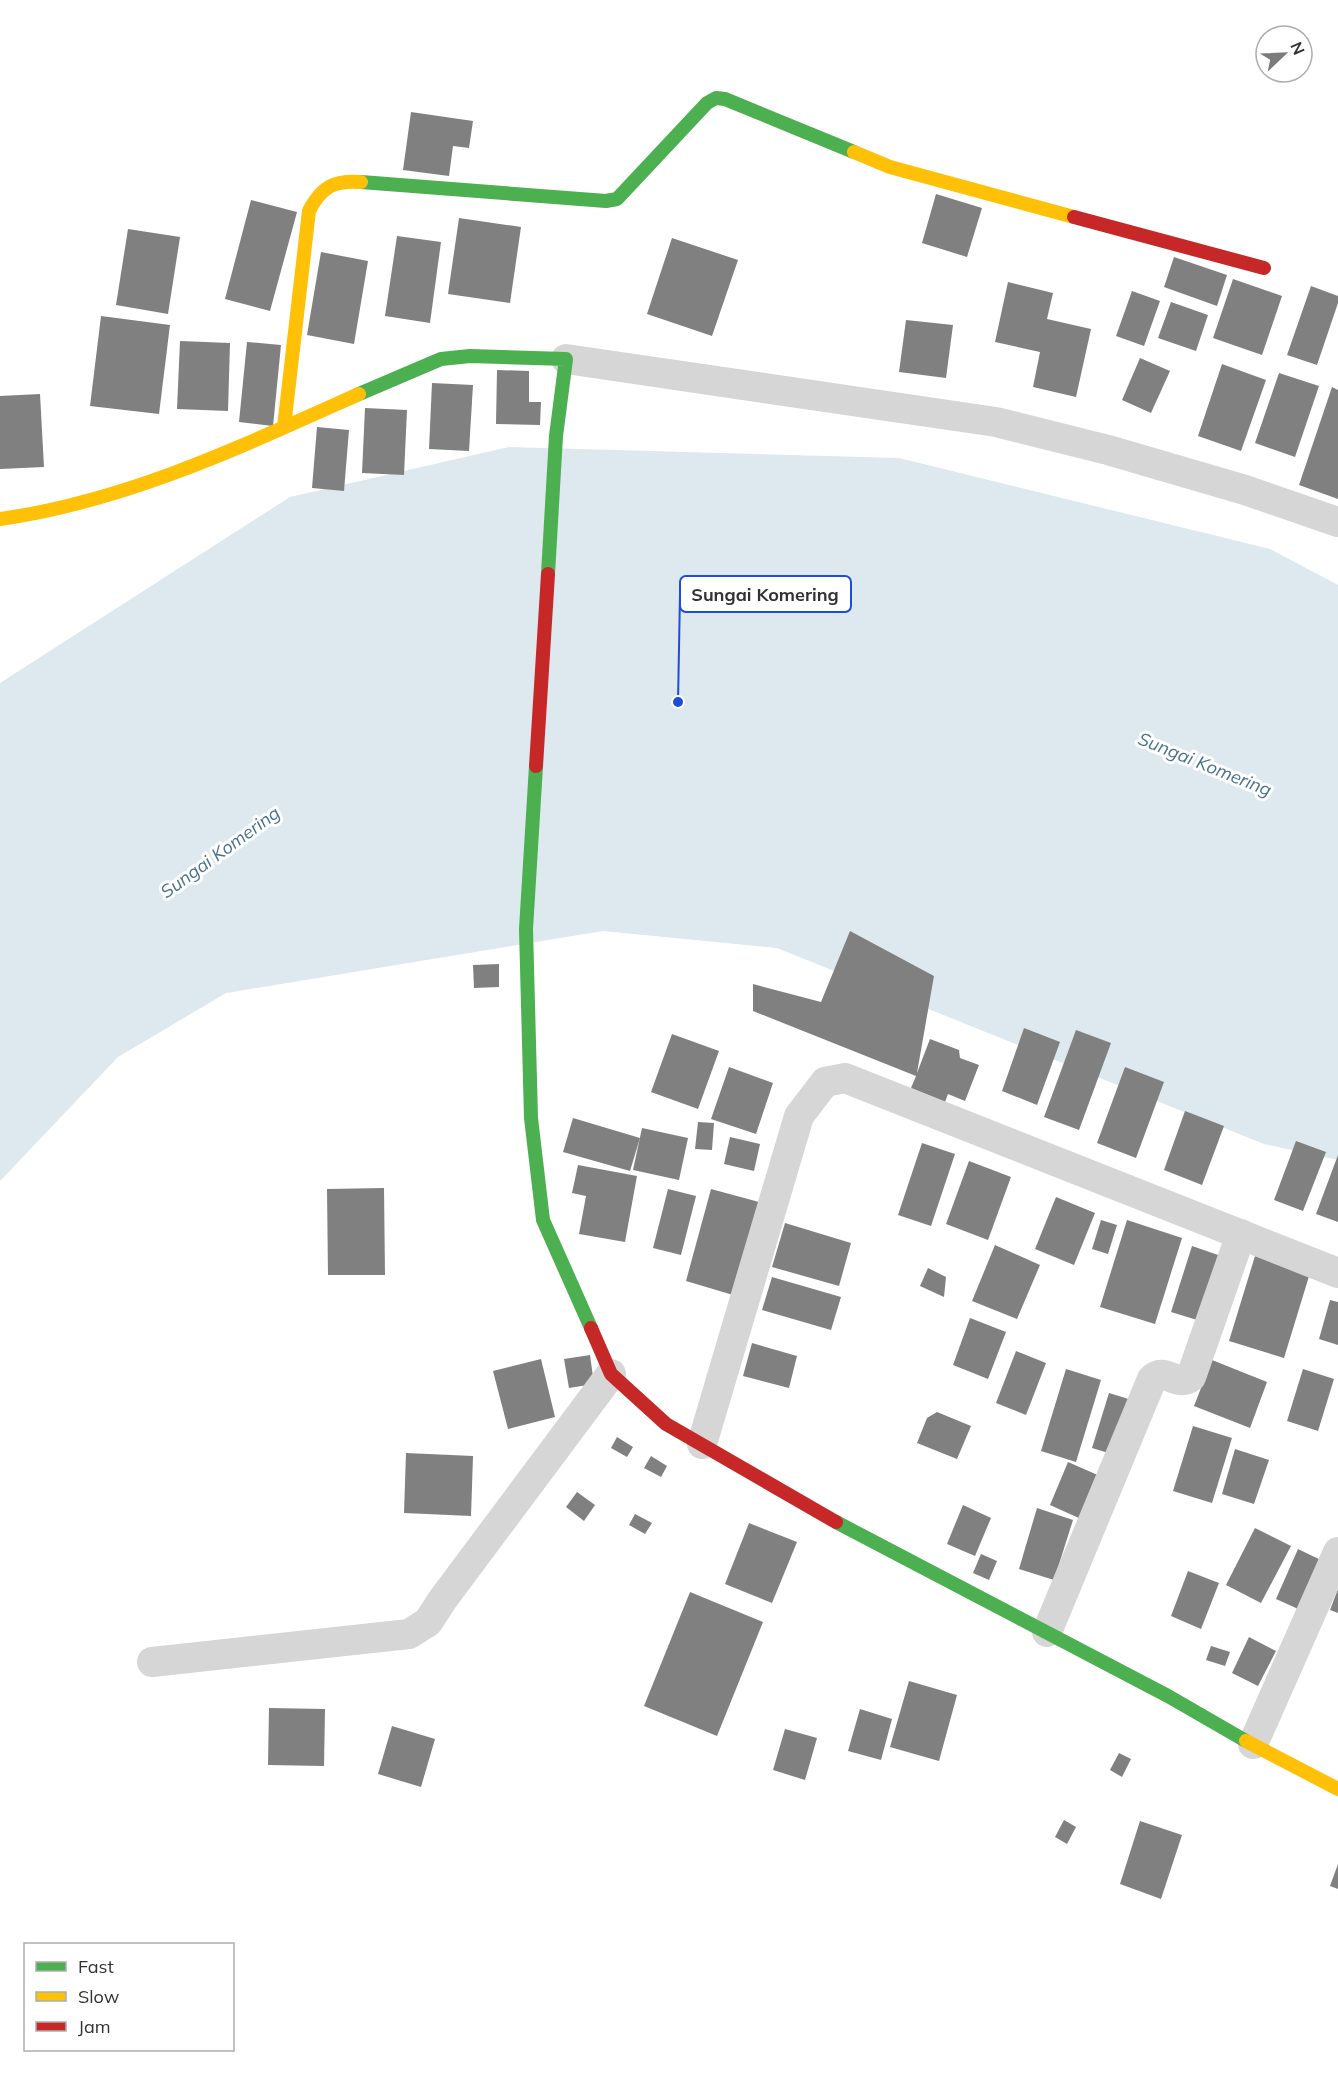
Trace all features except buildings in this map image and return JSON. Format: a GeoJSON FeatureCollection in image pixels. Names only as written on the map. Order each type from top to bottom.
{"type":"FeatureCollection","features":[{"type":"Feature","properties":{"kind":"street"},"geometry":{"type":"LineString","coordinates":[[284,427],[309,211],[315,197],[326,186],[344,181],[606,201],[617,199],[707,103],[716,98],[725,99],[890,166],[1264,268]]}},
{"type":"Feature","properties":{"kind":"street"},"geometry":{"type":"LineString","coordinates":[[0,519],[82,505],[121,492],[228,452],[416,368],[441,359],[470,356],[566,359],[996,422],[1120,453],[1245,490],[1338,522]]}},
{"type":"Feature","properties":{"kind":"street"},"geometry":{"type":"LineString","coordinates":[[566,359],[556,436],[526,929],[531,1118],[543,1220],[611,1374],[666,1424],[702,1444],[734,1466],[860,1536],[1168,1696],[1338,1789]]}},
{"type":"Feature","properties":{"kind":"street"},"geometry":{"type":"LineString","coordinates":[[702,1444],[799,1116],[825,1082],[845,1078],[1338,1273]]}},
{"type":"Feature","properties":{"kind":"street"},"geometry":{"type":"LineString","coordinates":[[1047,1632],[1152,1379],[1162,1374],[1186,1382],[1191,1377],[1241,1234]]}},
{"type":"Feature","properties":{"kind":"street"},"geometry":{"type":"LineString","coordinates":[[152,1662],[410,1634],[428,1622],[611,1374]]}},
{"type":"Feature","properties":{"kind":"street"},"geometry":{"type":"LineString","coordinates":[[1253,1744],[1338,1552]]}},
{"type":"Feature","properties":{"kind":"water"},"geometry":{"type":"Polygon","coordinates":[[[509,447],[899,458],[1270,549],[1338,585],[1338,1160],[1264,1144],[777,948],[603,931],[226,993],[118,1057],[0,1181],[0,683],[290,497],[509,447]]]}},
{"type":"Feature","properties":{"kind":"traffic: fast"},"geometry":{"type":"LineString","coordinates":[[361,182],[606,201],[617,199],[707,103],[716,98],[725,99],[854,152]]}},
{"type":"Feature","properties":{"kind":"traffic: fast"},"geometry":{"type":"LineString","coordinates":[[359,394],[441,359],[470,356],[566,359],[556,436],[548,574]]}},
{"type":"Feature","properties":{"kind":"traffic: fast"},"geometry":{"type":"LineString","coordinates":[[536,766],[526,929],[531,1118],[543,1220],[591,1328]]}},
{"type":"Feature","properties":{"kind":"traffic: fast"},"geometry":{"type":"LineString","coordinates":[[836,1522],[1168,1696],[1246,1741]]}},
{"type":"Feature","properties":{"kind":"traffic: slow"},"geometry":{"type":"LineString","coordinates":[[854,152],[890,167],[1074,217]]}},
{"type":"Feature","properties":{"kind":"traffic: slow"},"geometry":{"type":"LineString","coordinates":[[284,427],[309,211],[318,196],[329,187],[343,182],[361,182]]}},
{"type":"Feature","properties":{"kind":"traffic: slow"},"geometry":{"type":"LineString","coordinates":[[0,519],[47,511],[139,485],[228,452],[359,394]]}},
{"type":"Feature","properties":{"kind":"traffic: slow"},"geometry":{"type":"LineString","coordinates":[[1246,1741],[1338,1789]]}},
{"type":"Feature","properties":{"kind":"traffic: jam"},"geometry":{"type":"LineString","coordinates":[[1074,217],[1264,268]]}},
{"type":"Feature","properties":{"kind":"traffic: jam"},"geometry":{"type":"LineString","coordinates":[[536,766],[548,574]]}},
{"type":"Feature","properties":{"kind":"traffic: jam"},"geometry":{"type":"LineString","coordinates":[[591,1328],[611,1374],[666,1424],[836,1522]]}},
{"type":"Feature","properties":{"kind":"place","name":"Sungai Komering"},"geometry":{"type":"Point","coordinates":[678,702]}}]}
